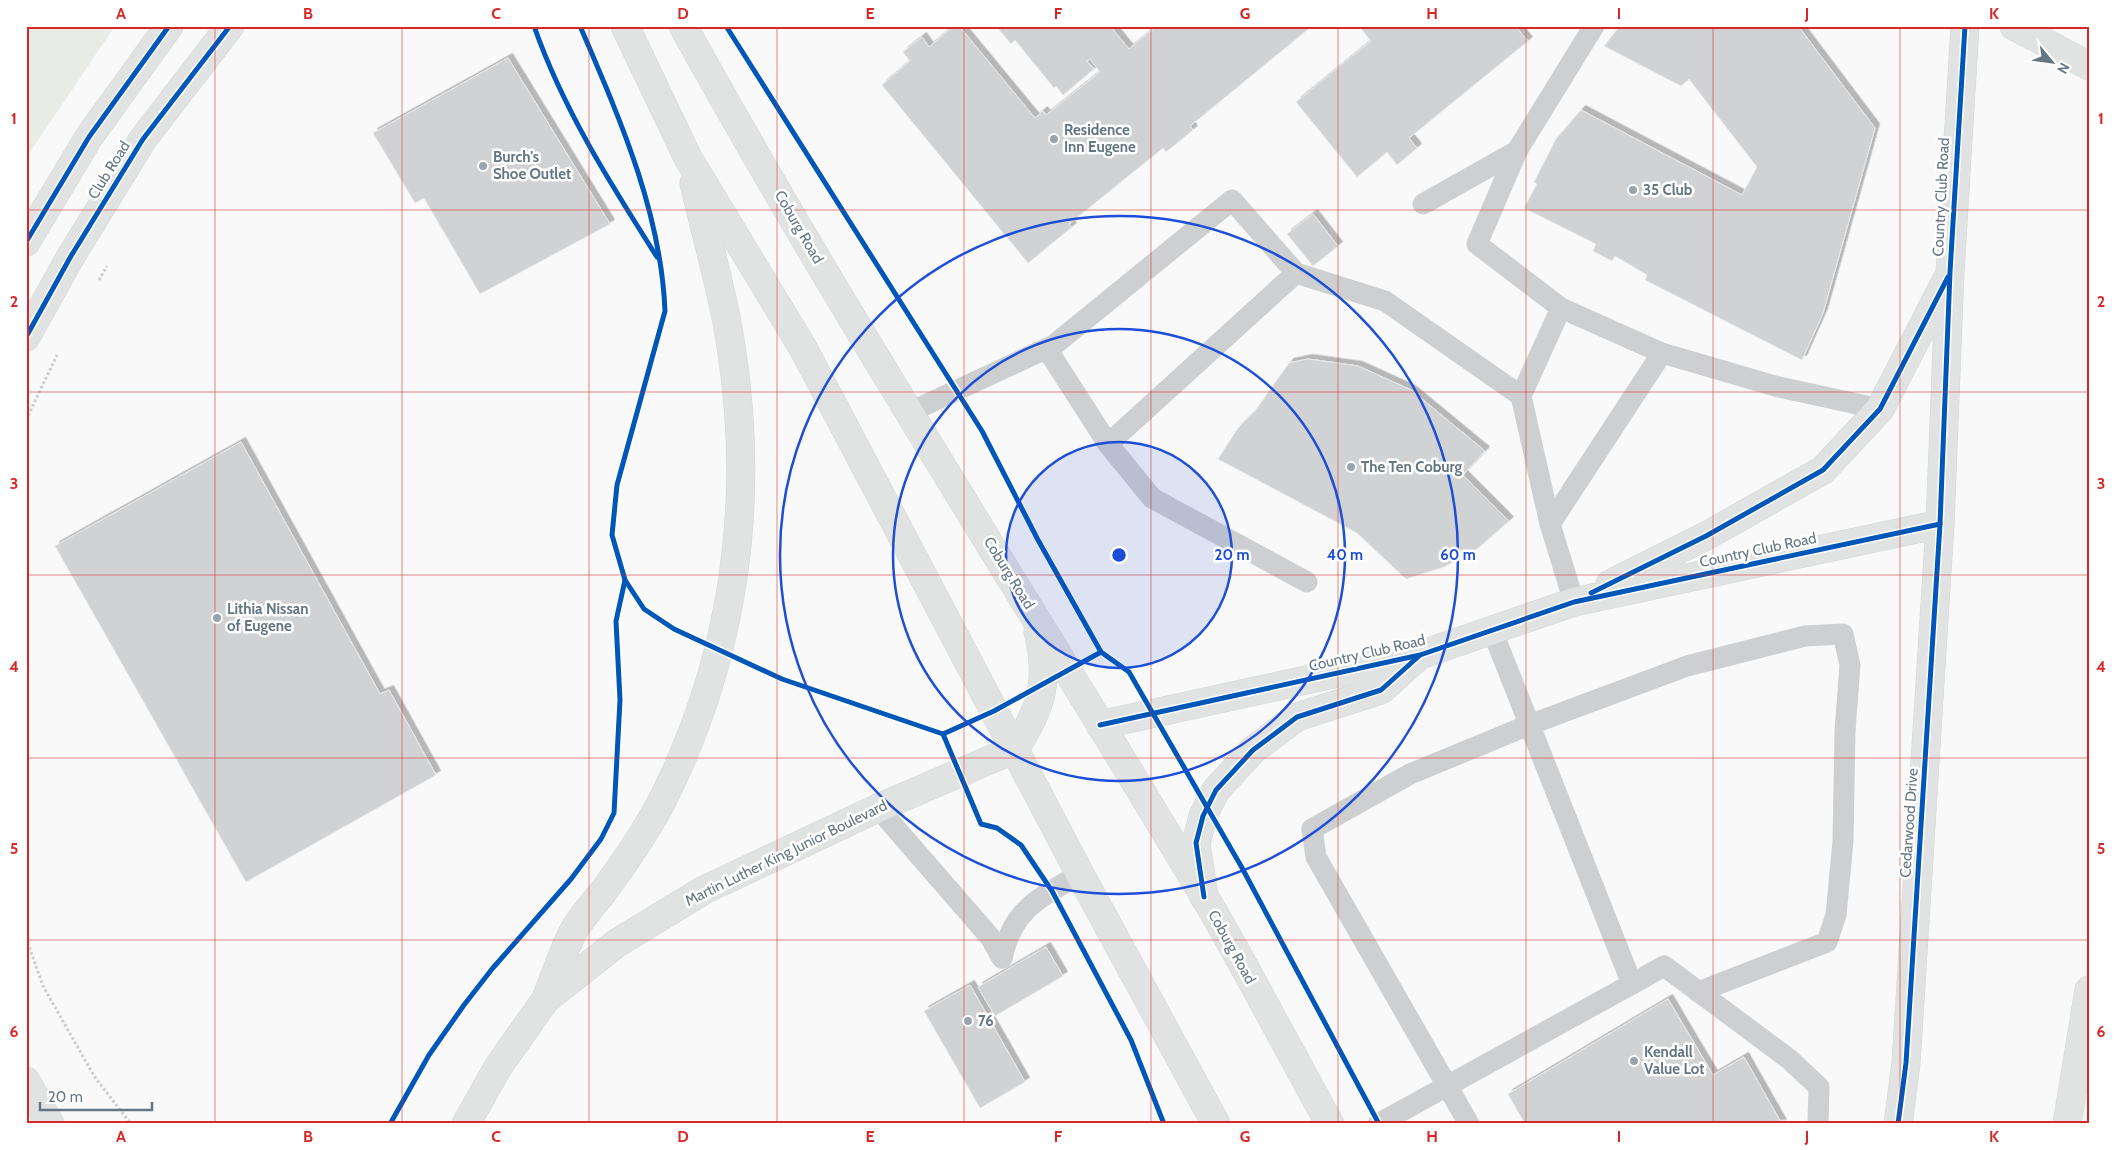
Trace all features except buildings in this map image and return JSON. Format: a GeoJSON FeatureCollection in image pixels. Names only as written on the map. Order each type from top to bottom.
{"type":"FeatureCollection","features":[{"type":"Feature","properties":{"kind":"main road"},"geometry":{"type":"LineString","coordinates":[[26,242],[89,137],[169,26]]}},
{"type":"Feature","properties":{"kind":"main road","name":"Club Road"},"geometry":{"type":"LineString","coordinates":[[26,338],[71,256],[143,139],[230,26]]}},
{"type":"Feature","properties":{"kind":"main road"},"geometry":{"type":"LineString","coordinates":[[625,26],[688,158],[803,348],[1080,874],[1216,1124]]}},
{"type":"Feature","properties":{"kind":"main road","name":"Country Club Road"},"geometry":{"type":"LineString","coordinates":[[1100,725],[1420,655],[1574,602],[1940,524],[1950,272],[1965,26]]}},
{"type":"Feature","properties":{"kind":"main road"},"geometry":{"type":"LineString","coordinates":[[2014,26],[2089,66]]}},
{"type":"Feature","properties":{"kind":"main road","name":"Coburg Road"},"geometry":{"type":"LineString","coordinates":[[689,38],[908,412],[1033,612],[1204,897],[1330,1124]]}},
{"type":"Feature","properties":{"kind":"main road"},"geometry":{"type":"LineString","coordinates":[[546,999],[574,930],[630,854],[663,798],[704,700],[717,662],[730,605],[743,471],[740,416],[732,352],[688,158]]}},
{"type":"Feature","properties":{"kind":"main road"},"geometry":{"type":"LineString","coordinates":[[1574,602],[1706,536],[1823,470],[1880,409],[1950,272]]}},
{"type":"Feature","properties":{"kind":"main road","name":"Cedarwood Drive"},"geometry":{"type":"LineString","coordinates":[[1898,1124],[1906,1063],[1940,524]]}},
{"type":"Feature","properties":{"kind":"main road"},"geometry":{"type":"LineString","coordinates":[[1015,749],[1037,712],[1042,684],[1044,655],[1033,612]]}},
{"type":"Feature","properties":{"kind":"main road"},"geometry":{"type":"LineString","coordinates":[[1204,897],[1196,843],[1203,816],[1216,790],[1253,750],[1297,717],[1382,690],[1420,655]]}},
{"type":"Feature","properties":{"kind":"main road","name":"Martin Luther King Junior Boulevard"},"geometry":{"type":"LineString","coordinates":[[466,1124],[498,1067],[546,999],[617,943],[704,890],[878,808],[1015,749]]}},
{"type":"Feature","properties":{"kind":"main road"},"geometry":{"type":"LineString","coordinates":[[2068,1124],[2089,990]]}},
{"type":"Feature","properties":{"kind":"main road"},"geometry":{"type":"LineString","coordinates":[[26,1081],[50,1124]]}},
{"type":"Feature","properties":{"kind":"lane"},"geometry":{"type":"LineString","coordinates":[[1594,26],[1517,151],[1477,244],[1561,308],[1662,353],[1775,386],[1880,409]]}},
{"type":"Feature","properties":{"kind":"lane"},"geometry":{"type":"LineString","coordinates":[[1423,204],[1517,151]]}},
{"type":"Feature","properties":{"kind":"lane"},"geometry":{"type":"LineString","coordinates":[[908,412],[1054,345],[1232,200],[1296,273],[1385,301],[1520,396]]}},
{"type":"Feature","properties":{"kind":"lane"},"geometry":{"type":"LineString","coordinates":[[1108,444],[1296,273]]}},
{"type":"Feature","properties":{"kind":"lane"},"geometry":{"type":"LineString","coordinates":[[1561,308],[1520,396],[1550,524],[1574,602]]}},
{"type":"Feature","properties":{"kind":"lane"},"geometry":{"type":"LineString","coordinates":[[1047,349],[1108,444],[1152,498],[1307,582]]}},
{"type":"Feature","properties":{"kind":"lane"},"geometry":{"type":"LineString","coordinates":[[1550,524],[1662,353]]}},
{"type":"Feature","properties":{"kind":"lane"},"geometry":{"type":"LineString","coordinates":[[1492,630],[1632,984]]}},
{"type":"Feature","properties":{"kind":"lane"},"geometry":{"type":"LineString","coordinates":[[1469,1124],[1316,857],[1312,829],[1410,774],[1687,666],[1805,636],[1843,634],[1850,665],[1845,732],[1843,841],[1836,915],[1827,942],[1698,992]]}},
{"type":"Feature","properties":{"kind":"lane"},"geometry":{"type":"LineString","coordinates":[[878,808],[990,937],[1002,958],[1006,937],[1014,923],[1026,909],[1036,900],[1080,874]]}},
{"type":"Feature","properties":{"kind":"lane"},"geometry":{"type":"LineString","coordinates":[[1378,1124],[1447,1084],[1664,966],[1789,1059],[1818,1087],[1818,1124]]}},
{"type":"Feature","properties":{"kind":"path"},"geometry":{"type":"LineString","coordinates":[[98,282],[108,265]]}},
{"type":"Feature","properties":{"kind":"path"},"geometry":{"type":"LineString","coordinates":[[26,420],[61,348]]}},
{"type":"Feature","properties":{"kind":"path"},"geometry":{"type":"LineString","coordinates":[[26,938],[43,986],[94,1076],[131,1124]]}},
{"type":"Feature","properties":{"kind":"shaded area"},"geometry":{"type":"Polygon","coordinates":[[[26,26],[115,26],[26,158],[26,26]]]}},
{"type":"Feature","properties":{"kind":"cycle path"},"geometry":{"type":"LineString","coordinates":[[26,242],[89,137],[169,26]]}},
{"type":"Feature","properties":{"kind":"cycle path"},"geometry":{"type":"LineString","coordinates":[[26,337],[71,256],[143,139],[230,26]]}},
{"type":"Feature","properties":{"kind":"cycle path"},"geometry":{"type":"LineString","coordinates":[[534,26],[573,116],[605,173],[657,257]]}},
{"type":"Feature","properties":{"kind":"cycle path"},"geometry":{"type":"LineString","coordinates":[[580,26],[636,165],[656,237],[662,274],[665,311],[617,485],[612,535],[625,580],[644,609],[674,629],[782,679],[943,734],[994,711],[1101,652]]}},
{"type":"Feature","properties":{"kind":"cycle path"},"geometry":{"type":"LineString","coordinates":[[726,26],[982,431],[1038,540],[1101,652],[1129,672],[1241,866],[1379,1124]]}},
{"type":"Feature","properties":{"kind":"cycle path"},"geometry":{"type":"LineString","coordinates":[[1898,1124],[1906,1063],[1940,524],[1950,272],[1965,26]]}},
{"type":"Feature","properties":{"kind":"cycle path"},"geometry":{"type":"LineString","coordinates":[[1591,593],[1706,536],[1823,470],[1880,409],[1948,277]]}},
{"type":"Feature","properties":{"kind":"cycle path"},"geometry":{"type":"LineString","coordinates":[[1100,725],[1420,655],[1574,602],[1940,524]]}},
{"type":"Feature","properties":{"kind":"cycle path"},"geometry":{"type":"LineString","coordinates":[[390,1124],[429,1055],[464,1005],[492,969],[571,879],[601,839],[614,813],[620,700],[616,621],[625,580]]}},
{"type":"Feature","properties":{"kind":"cycle path"},"geometry":{"type":"LineString","coordinates":[[1204,897],[1196,843],[1203,816],[1216,790],[1253,750],[1297,717],[1381,690],[1419,656]]}},
{"type":"Feature","properties":{"kind":"cycle path"},"geometry":{"type":"LineString","coordinates":[[943,734],[981,824],[997,828],[1021,845],[1052,891],[1131,1040],[1164,1124]]}},
{"type":"Feature","properties":{"kind":"place","name":"Residence Inn Eugene"},"geometry":{"type":"Point","coordinates":[1054,139]}},
{"type":"Feature","properties":{"kind":"place","name":"Burch's Shoe Outlet"},"geometry":{"type":"Point","coordinates":[483,166]}},
{"type":"Feature","properties":{"kind":"place","name":"35 Club"},"geometry":{"type":"Point","coordinates":[1633,190]}},
{"type":"Feature","properties":{"kind":"place","name":"The Ten Coburg"},"geometry":{"type":"Point","coordinates":[1351,467]}},
{"type":"Feature","properties":{"kind":"place","name":"Lithia Nissan of Eugene"},"geometry":{"type":"Point","coordinates":[217,618]}},
{"type":"Feature","properties":{"kind":"place","name":"76"},"geometry":{"type":"Point","coordinates":[968,1021]}},
{"type":"Feature","properties":{"kind":"place","name":"Kendall Value Lot"},"geometry":{"type":"Point","coordinates":[1634,1061]}}]}
